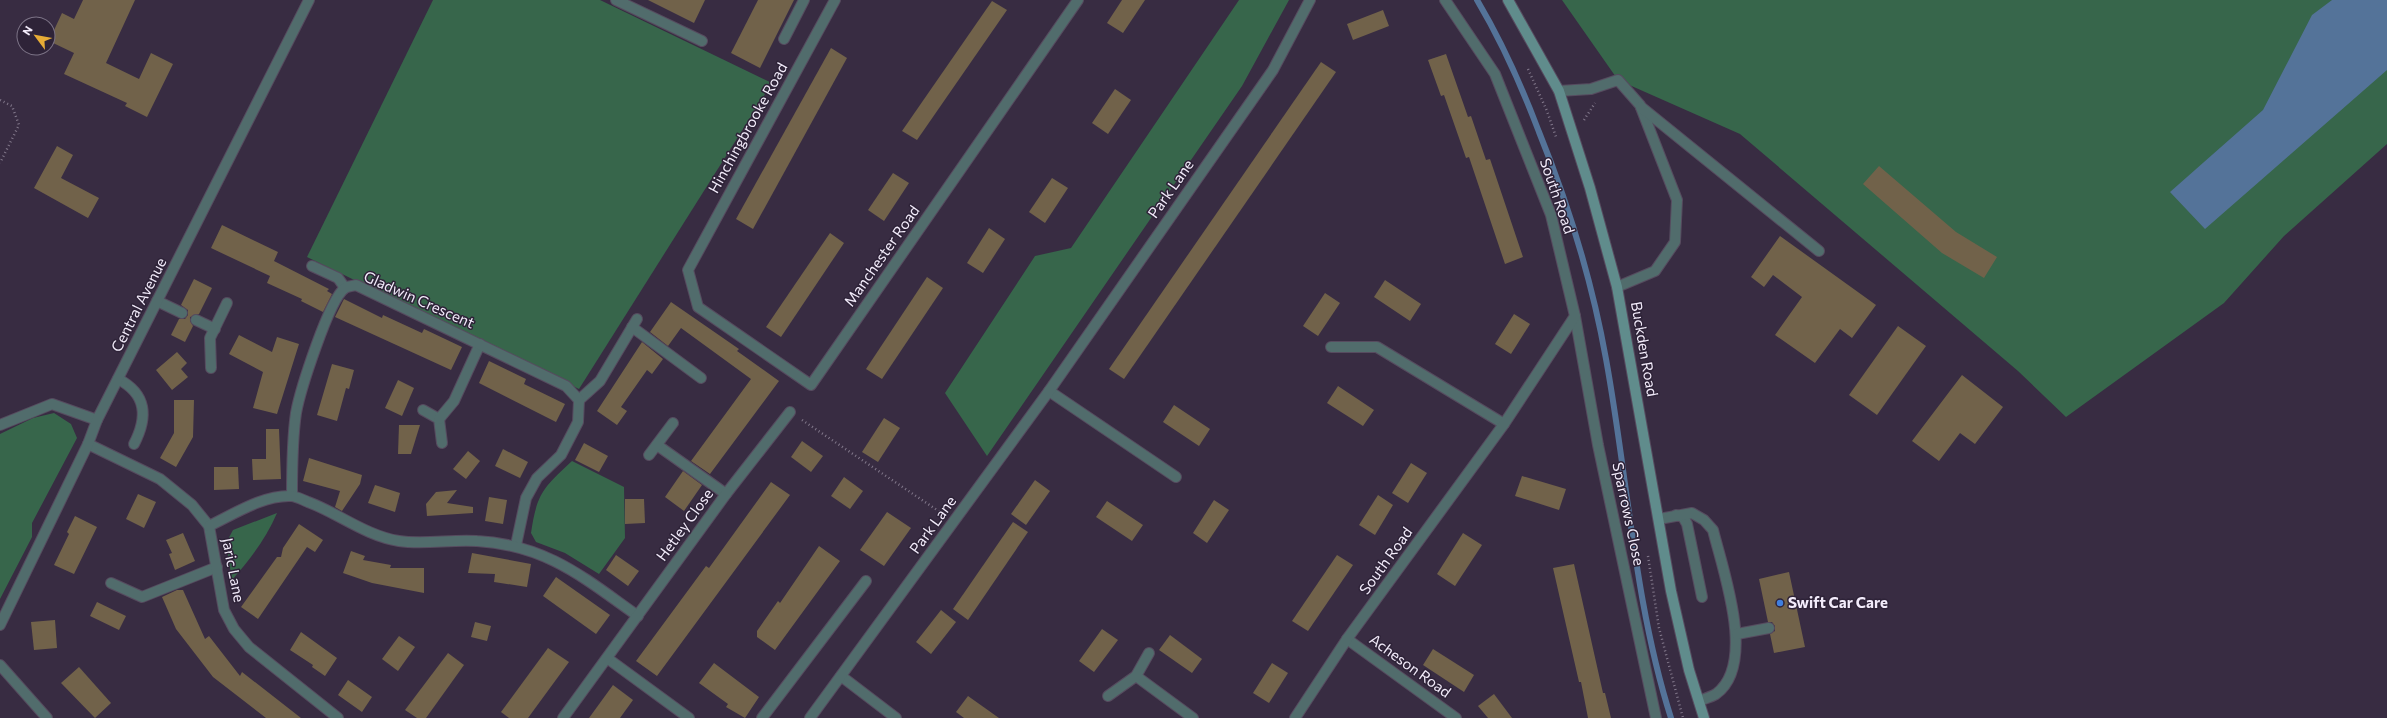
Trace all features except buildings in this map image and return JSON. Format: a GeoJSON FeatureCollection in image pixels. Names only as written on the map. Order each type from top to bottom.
{"type":"FeatureCollection","features":[{"type":"Feature","properties":{"kind":"main road","name":"Buckden Road"},"geometry":{"type":"LineString","coordinates":[[1508,0],[1559,91],[1590,188],[1617,287],[1672,591],[1704,718]]}},
{"type":"Feature","properties":{"kind":"street","name":"Central Avenue"},"geometry":{"type":"LineString","coordinates":[[0,625],[88,444],[97,420],[309,0]]}},
{"type":"Feature","properties":{"kind":"street"},"geometry":{"type":"LineString","coordinates":[[784,40],[804,0]]}},
{"type":"Feature","properties":{"kind":"street","name":"Hinchingbrooke Road"},"geometry":{"type":"LineString","coordinates":[[688,270],[835,0]]}},
{"type":"Feature","properties":{"kind":"street","name":"Manchester Road"},"geometry":{"type":"LineString","coordinates":[[688,270],[698,307],[811,385],[1078,0]]}},
{"type":"Feature","properties":{"kind":"street","name":"Park Lane"},"geometry":{"type":"LineString","coordinates":[[810,718],[955,522],[1049,391],[1272,70],[1310,0]]}},
{"type":"Feature","properties":{"kind":"street","name":"South Road"},"geometry":{"type":"LineString","coordinates":[[1295,718],[1347,639],[1504,424],[1575,316],[1551,215],[1495,74],[1445,0]]}},
{"type":"Feature","properties":{"kind":"street"},"geometry":{"type":"LineString","coordinates":[[619,1],[702,41]]}},
{"type":"Feature","properties":{"kind":"street"},"geometry":{"type":"LineString","coordinates":[[1559,91],[1592,89],[1618,80],[1640,105],[1819,251]]}},
{"type":"Feature","properties":{"kind":"street"},"geometry":{"type":"LineString","coordinates":[[1617,287],[1655,271],[1675,242],[1677,200],[1640,105]]}},
{"type":"Feature","properties":{"kind":"street","name":"Gladwin Crescent"},"geometry":{"type":"LineString","coordinates":[[312,266],[338,278],[345,288]]}},
{"type":"Feature","properties":{"kind":"street","name":"Gladwin Crescent"},"geometry":{"type":"LineString","coordinates":[[292,496],[292,452],[296,412],[314,348],[338,295],[345,288],[356,286],[480,344],[566,386],[579,400]]}},
{"type":"Feature","properties":{"kind":"street"},"geometry":{"type":"LineString","coordinates":[[157,301],[182,313]]}},
{"type":"Feature","properties":{"kind":"street"},"geometry":{"type":"LineString","coordinates":[[211,368],[210,338],[228,303]]}},
{"type":"Feature","properties":{"kind":"street","name":"Sparrows Close"},"geometry":{"type":"LineString","coordinates":[[1575,316],[1598,444],[1656,718]]}},
{"type":"Feature","properties":{"kind":"street"},"geometry":{"type":"LineString","coordinates":[[196,320],[215,329]]}},
{"type":"Feature","properties":{"kind":"street"},"geometry":{"type":"LineString","coordinates":[[516,545],[526,498],[537,478],[560,455],[564,448],[578,422],[579,400],[600,382],[634,323],[701,378]]}},
{"type":"Feature","properties":{"kind":"street","name":"Gladwin Crescent"},"geometry":{"type":"LineString","coordinates":[[439,419],[454,401],[480,344]]}},
{"type":"Feature","properties":{"kind":"street"},"geometry":{"type":"LineString","coordinates":[[1331,347],[1377,347],[1504,424]]}},
{"type":"Feature","properties":{"kind":"street"},"geometry":{"type":"LineString","coordinates":[[118,380],[128,385],[139,395],[144,414],[139,434],[134,444]]}},
{"type":"Feature","properties":{"kind":"street"},"geometry":{"type":"LineString","coordinates":[[1049,391],[1176,478]]}},
{"type":"Feature","properties":{"kind":"street"},"geometry":{"type":"LineString","coordinates":[[0,425],[52,404],[97,420]]}},
{"type":"Feature","properties":{"kind":"street"},"geometry":{"type":"LineString","coordinates":[[423,410],[439,419],[442,443]]}},
{"type":"Feature","properties":{"kind":"street","name":"Hetley Close"},"geometry":{"type":"LineString","coordinates":[[563,718],[726,494],[790,412]]}},
{"type":"Feature","properties":{"kind":"street"},"geometry":{"type":"LineString","coordinates":[[649,455],[673,423]]}},
{"type":"Feature","properties":{"kind":"street","name":"Jaric Lane"},"geometry":{"type":"LineString","coordinates":[[88,444],[160,479],[192,505],[209,526],[224,610],[234,629],[250,647],[338,718]]}},
{"type":"Feature","properties":{"kind":"street"},"geometry":{"type":"LineString","coordinates":[[657,445],[726,494]]}},
{"type":"Feature","properties":{"kind":"street"},"geometry":{"type":"LineString","coordinates":[[209,526],[264,501],[292,496],[321,507],[362,529],[399,541],[477,540],[516,545],[550,557],[581,576],[638,616]]}},
{"type":"Feature","properties":{"kind":"street"},"geometry":{"type":"LineString","coordinates":[[1659,519],[1692,513],[1704,520],[1713,530],[1737,634],[1736,658],[1728,677],[1716,693],[1699,701]]}},
{"type":"Feature","properties":{"kind":"street"},"geometry":{"type":"LineString","coordinates":[[1676,515],[1683,517],[1687,524],[1702,597]]}},
{"type":"Feature","properties":{"kind":"street"},"geometry":{"type":"LineString","coordinates":[[112,583],[142,597],[217,567]]}},
{"type":"Feature","properties":{"kind":"street"},"geometry":{"type":"LineString","coordinates":[[762,718],[866,581]]}},
{"type":"Feature","properties":{"kind":"street"},"geometry":{"type":"LineString","coordinates":[[1737,634],[1769,628]]}},
{"type":"Feature","properties":{"kind":"street","name":"Acheson Road"},"geometry":{"type":"LineString","coordinates":[[1347,639],[1456,718]]}},
{"type":"Feature","properties":{"kind":"street"},"geometry":{"type":"LineString","coordinates":[[1108,696],[1136,676],[1149,653]]}},
{"type":"Feature","properties":{"kind":"street"},"geometry":{"type":"LineString","coordinates":[[607,658],[689,718]]}},
{"type":"Feature","properties":{"kind":"street"},"geometry":{"type":"LineString","coordinates":[[0,666],[46,718]]}},
{"type":"Feature","properties":{"kind":"street"},"geometry":{"type":"LineString","coordinates":[[841,676],[896,718]]}},
{"type":"Feature","properties":{"kind":"street"},"geometry":{"type":"LineString","coordinates":[[1136,676],[1193,718]]}},
{"type":"Feature","properties":{"kind":"path"},"geometry":{"type":"LineString","coordinates":[[1527,67],[1547,111],[1558,140]]}},
{"type":"Feature","properties":{"kind":"path"},"geometry":{"type":"LineString","coordinates":[[0,100],[12,106],[19,125],[0,164]]}},
{"type":"Feature","properties":{"kind":"path"},"geometry":{"type":"LineString","coordinates":[[790,412],[955,522]]}},
{"type":"Feature","properties":{"kind":"path"},"geometry":{"type":"LineString","coordinates":[[1647,550],[1659,628],[1683,718]]}},
{"type":"Feature","properties":{"kind":"green space"},"geometry":{"type":"Polygon","coordinates":[[[433,0],[600,0],[772,83],[579,389],[307,257],[433,0]]]}},
{"type":"Feature","properties":{"kind":"green space"},"geometry":{"type":"Polygon","coordinates":[[[1239,0],[1289,0],[1242,86],[987,456],[945,393],[1035,256],[1071,248],[1239,0]]]}},
{"type":"Feature","properties":{"kind":"green space"},"geometry":{"type":"Polygon","coordinates":[[[1562,0],[2387,0],[2387,144],[2284,236],[2224,303],[2066,417],[2018,371],[1740,134],[1618,80],[1562,0]]]}},
{"type":"Feature","properties":{"kind":"green space"},"geometry":{"type":"Polygon","coordinates":[[[54,413],[71,424],[77,438],[32,523],[32,537],[0,599],[0,434],[33,418],[54,413]]]}},
{"type":"Feature","properties":{"kind":"green space"},"geometry":{"type":"Polygon","coordinates":[[[572,461],[624,487],[625,538],[599,574],[565,553],[536,542],[531,533],[536,509],[543,492],[554,478],[572,461]]]}},
{"type":"Feature","properties":{"kind":"green space"},"geometry":{"type":"Polygon","coordinates":[[[277,513],[257,548],[232,580],[226,543],[233,530],[277,513]]]}},
{"type":"Feature","properties":{"kind":"water"},"geometry":{"type":"Polygon","coordinates":[[[2332,0],[2387,0],[2387,70],[2205,229],[2170,192],[2263,110],[2312,15],[2332,0]]]}},
{"type":"Feature","properties":{"kind":"waterway"},"geometry":{"type":"LineString","coordinates":[[1477,0],[1503,48],[1519,82],[1550,160],[1570,216],[1587,272],[1614,404],[1633,540],[1648,630],[1658,674],[1671,718]]}},
{"type":"Feature","properties":{"kind":"place","name":"Swift Car Care"},"geometry":{"type":"Point","coordinates":[1780,603]}}]}
